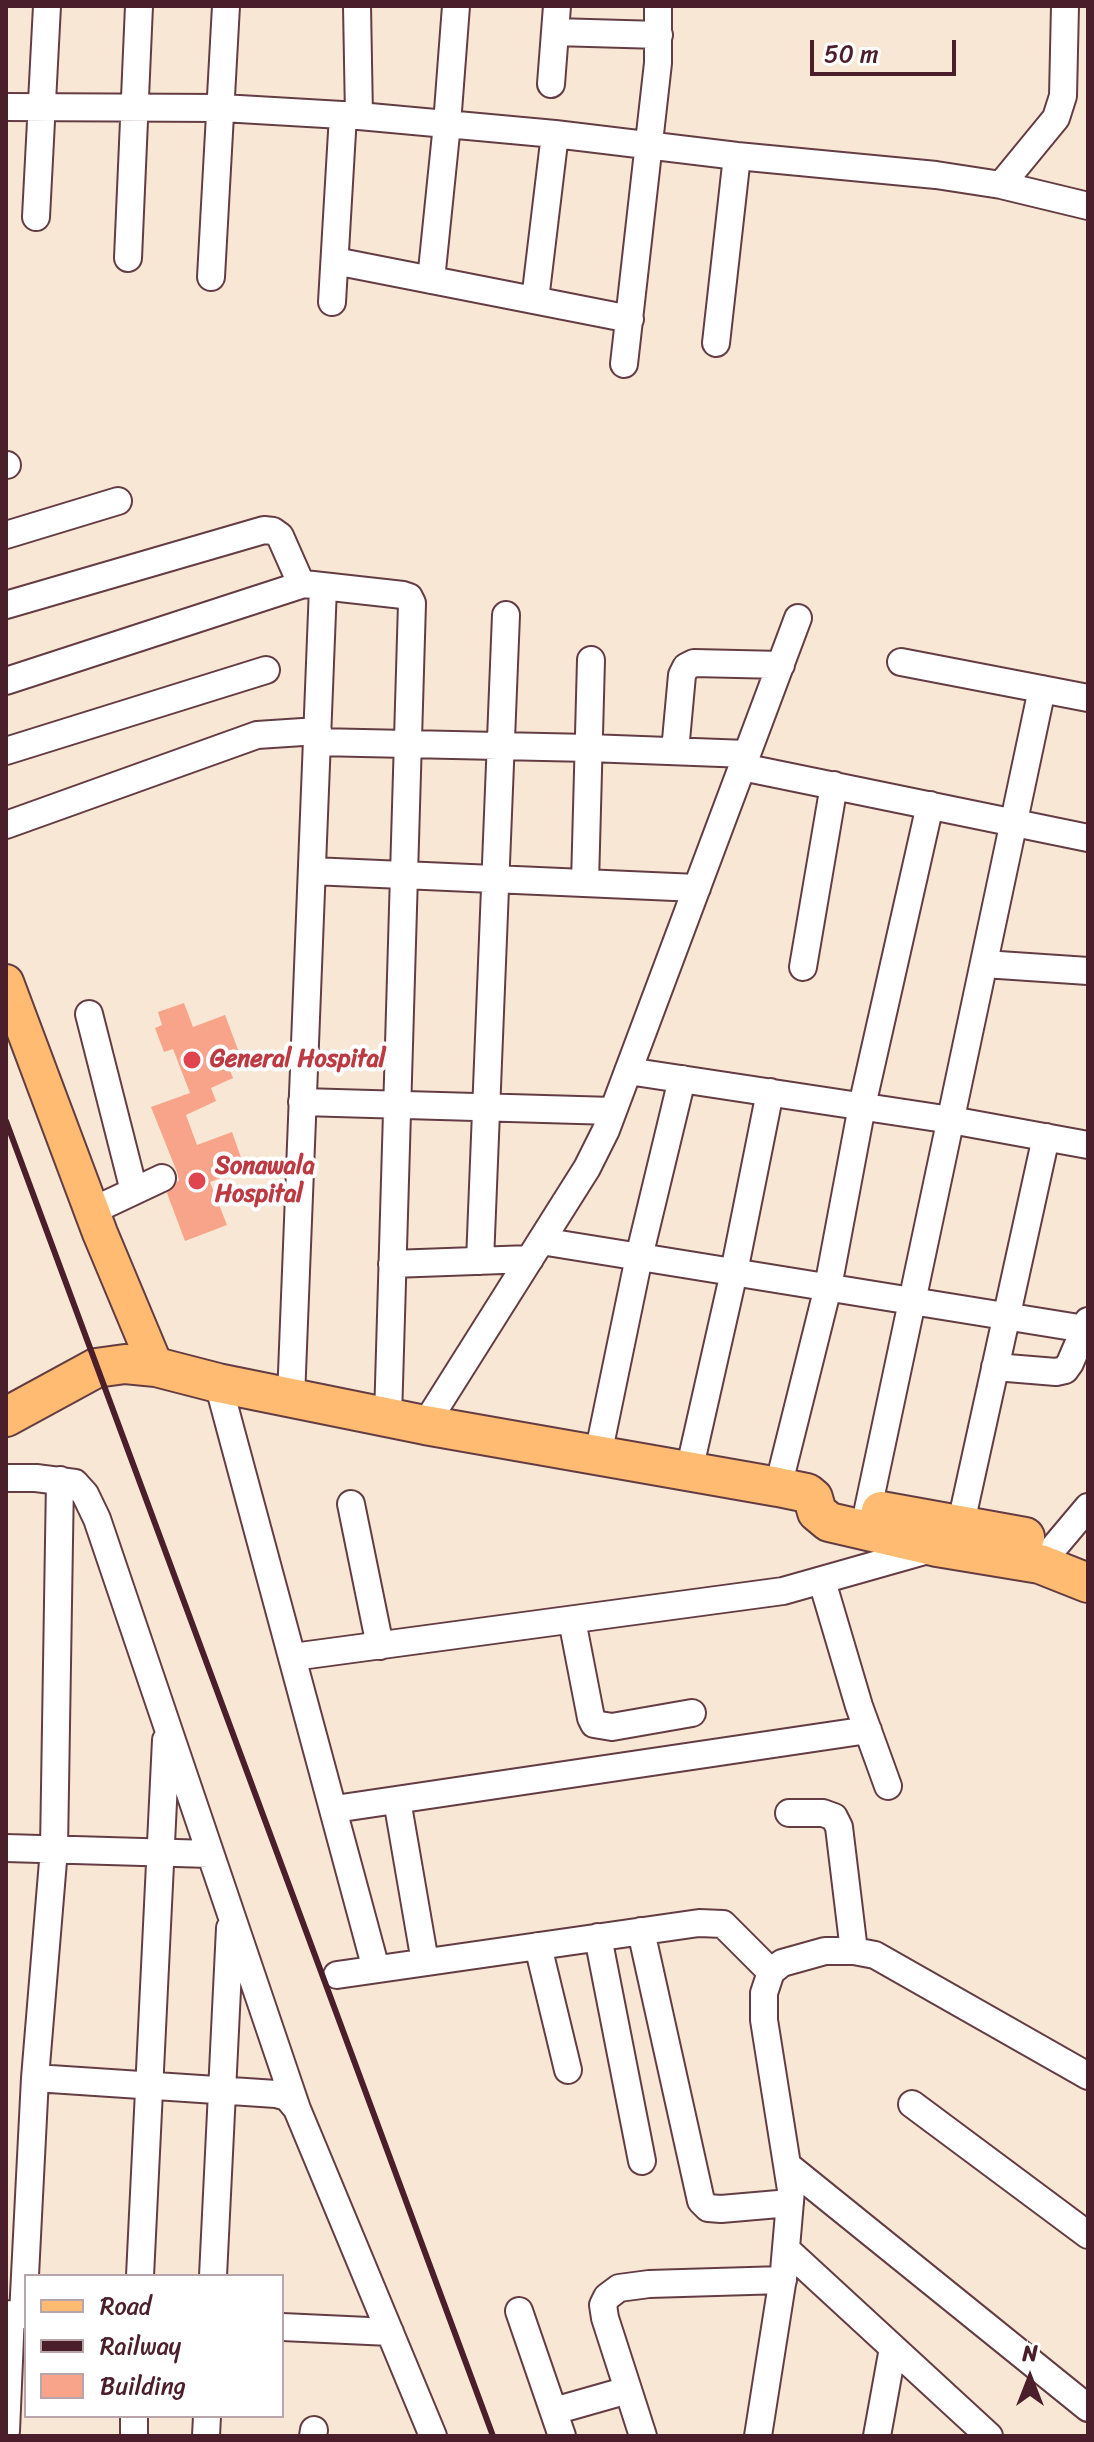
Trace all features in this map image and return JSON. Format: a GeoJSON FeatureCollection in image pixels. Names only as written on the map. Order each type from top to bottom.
{"type":"FeatureCollection","features":[{"type":"Feature","properties":{"kind":"highway"},"geometry":{"type":"LineString","coordinates":[[9,1405],[96,1368],[125,1364],[156,1367],[388,1418],[807,1493],[813,1498],[817,1512],[829,1522],[949,1535],[1061,1556],[1088,1583]]}},
{"type":"Feature","properties":{"kind":"highway"},"geometry":{"type":"LineString","coordinates":[[817,1512],[831,1503],[868,1509],[949,1535]]}},
{"type":"Feature","properties":{"kind":"main road"},"geometry":{"type":"LineString","coordinates":[[6,982],[92,1211],[156,1367]]}},
{"type":"Feature","properties":{"kind":"street"},"geometry":{"type":"LineString","coordinates":[[36,217],[47,6]]}},
{"type":"Feature","properties":{"kind":"street"},"geometry":{"type":"LineString","coordinates":[[128,258],[139,6]]}},
{"type":"Feature","properties":{"kind":"street"},"geometry":{"type":"LineString","coordinates":[[211,277],[226,6]]}},
{"type":"Feature","properties":{"kind":"street"},"geometry":{"type":"LineString","coordinates":[[332,302],[351,115],[357,6]]}},
{"type":"Feature","properties":{"kind":"street"},"geometry":{"type":"LineString","coordinates":[[431,280],[456,6]]}},
{"type":"Feature","properties":{"kind":"street"},"geometry":{"type":"LineString","coordinates":[[624,364],[650,145],[659,35],[658,6]]}},
{"type":"Feature","properties":{"kind":"street"},"geometry":{"type":"LineString","coordinates":[[1001,185],[1056,118],[1063,96],[1065,6]]}},
{"type":"Feature","properties":{"kind":"street"},"geometry":{"type":"LineString","coordinates":[[551,84],[556,19],[659,35]]}},
{"type":"Feature","properties":{"kind":"street"},"geometry":{"type":"LineString","coordinates":[[6,107],[222,108],[351,115],[936,175],[1084,201]]}},
{"type":"Feature","properties":{"kind":"street"},"geometry":{"type":"LineString","coordinates":[[535,300],[555,134]]}},
{"type":"Feature","properties":{"kind":"street"},"geometry":{"type":"LineString","coordinates":[[716,343],[737,156]]}},
{"type":"Feature","properties":{"kind":"street"},"geometry":{"type":"LineString","coordinates":[[335,261],[630,319]]}},
{"type":"Feature","properties":{"kind":"street"},"geometry":{"type":"LineString","coordinates":[[6,535],[118,501]]}},
{"type":"Feature","properties":{"kind":"street"},"geometry":{"type":"LineString","coordinates":[[6,605],[264,530],[280,536],[299,579],[314,586],[409,597],[414,613],[388,1418]]}},
{"type":"Feature","properties":{"kind":"street"},"geometry":{"type":"LineString","coordinates":[[6,681],[314,586]]}},
{"type":"Feature","properties":{"kind":"street"},"geometry":{"type":"LineString","coordinates":[[291,1398],[318,736],[314,586]]}},
{"type":"Feature","properties":{"kind":"street"},"geometry":{"type":"LineString","coordinates":[[480,1261],[506,615]]}},
{"type":"Feature","properties":{"kind":"street"},"geometry":{"type":"LineString","coordinates":[[425,1425],[587,1168],[613,1111],[798,618]]}},
{"type":"Feature","properties":{"kind":"street"},"geometry":{"type":"LineString","coordinates":[[585,883],[591,660]]}},
{"type":"Feature","properties":{"kind":"street"},"geometry":{"type":"LineString","coordinates":[[901,662],[1088,698]]}},
{"type":"Feature","properties":{"kind":"street"},"geometry":{"type":"LineString","coordinates":[[675,751],[682,675],[686,667],[694,663],[781,665]]}},
{"type":"Feature","properties":{"kind":"street"},"geometry":{"type":"LineString","coordinates":[[6,751],[266,670]]}},
{"type":"Feature","properties":{"kind":"street"},"geometry":{"type":"LineString","coordinates":[[868,1509],[1042,689]]}},
{"type":"Feature","properties":{"kind":"street"},"geometry":{"type":"LineString","coordinates":[[6,825],[257,735],[318,736],[410,744],[675,751],[745,760],[834,785],[1088,838]]}},
{"type":"Feature","properties":{"kind":"street"},"geometry":{"type":"LineString","coordinates":[[803,967],[834,785]]}},
{"type":"Feature","properties":{"kind":"street"},"geometry":{"type":"LineString","coordinates":[[778,1487],[828,1287],[862,1106],[930,805]]}},
{"type":"Feature","properties":{"kind":"street"},"geometry":{"type":"LineString","coordinates":[[312,871],[697,888]]}},
{"type":"Feature","properties":{"kind":"street"},"geometry":{"type":"LineString","coordinates":[[984,964],[1088,971]]}},
{"type":"Feature","properties":{"kind":"street"},"geometry":{"type":"LineString","coordinates":[[89,1014],[134,1191]]}},
{"type":"Feature","properties":{"kind":"street"},"geometry":{"type":"LineString","coordinates":[[628,1071],[951,1120],[1088,1145]]}},
{"type":"Feature","properties":{"kind":"street"},"geometry":{"type":"LineString","coordinates":[[598,1455],[639,1257],[682,1079]]}},
{"type":"Feature","properties":{"kind":"street"},"geometry":{"type":"LineString","coordinates":[[689,1471],[734,1272],[770,1092]]}},
{"type":"Feature","properties":{"kind":"street"},"geometry":{"type":"LineString","coordinates":[[302,1102],[613,1111]]}},
{"type":"Feature","properties":{"kind":"street"},"geometry":{"type":"LineString","coordinates":[[293,1657],[783,1591],[822,1581],[949,1535],[995,1367],[1046,1137]]}},
{"type":"Feature","properties":{"kind":"street"},"geometry":{"type":"LineString","coordinates":[[92,1211],[162,1178]]}},
{"type":"Feature","properties":{"kind":"street"},"geometry":{"type":"LineString","coordinates":[[392,1264],[480,1261],[536,1250],[639,1257],[1006,1318],[1086,1325],[1065,1370],[995,1367]]}},
{"type":"Feature","properties":{"kind":"street"},"geometry":{"type":"LineString","coordinates":[[218,1383],[376,1969]]}},
{"type":"Feature","properties":{"kind":"street"},"geometry":{"type":"LineString","coordinates":[[6,1478],[75,1483],[85,1494],[97,1519],[297,2109],[433,2436]]}},
{"type":"Feature","properties":{"kind":"street"},"geometry":{"type":"LineString","coordinates":[[6,2431],[54,1849],[60,1480]]}},
{"type":"Feature","properties":{"kind":"street"},"geometry":{"type":"LineString","coordinates":[[351,1504],[380,1646]]}},
{"type":"Feature","properties":{"kind":"street"},"geometry":{"type":"LineString","coordinates":[[1061,1556],[1088,1507]]}},
{"type":"Feature","properties":{"kind":"street"},"geometry":{"type":"LineString","coordinates":[[822,1581],[888,1786]]}},
{"type":"Feature","properties":{"kind":"street"},"geometry":{"type":"LineString","coordinates":[[572,1620],[594,1724],[612,1727],[692,1713]]}},
{"type":"Feature","properties":{"kind":"street"},"geometry":{"type":"LineString","coordinates":[[140,2274],[167,1724]]}},
{"type":"Feature","properties":{"kind":"street"},"geometry":{"type":"LineString","coordinates":[[335,1809],[868,1730]]}},
{"type":"Feature","properties":{"kind":"street"},"geometry":{"type":"LineString","coordinates":[[397,1800],[425,1962]]}},
{"type":"Feature","properties":{"kind":"street"},"geometry":{"type":"LineString","coordinates":[[789,1813],[823,1813],[834,1817],[839,1827],[854,1951]]}},
{"type":"Feature","properties":{"kind":"street"},"geometry":{"type":"LineString","coordinates":[[6,1848],[210,1854]]}},
{"type":"Feature","properties":{"kind":"street"},"geometry":{"type":"LineString","coordinates":[[213,2274],[230,1913]]}},
{"type":"Feature","properties":{"kind":"street"},"geometry":{"type":"LineString","coordinates":[[337,1975],[699,1923],[723,1924],[771,1972]]}},
{"type":"Feature","properties":{"kind":"street"},"geometry":{"type":"LineString","coordinates":[[641,1931],[701,2201],[708,2208],[721,2209],[790,2203]]}},
{"type":"Feature","properties":{"kind":"street"},"geometry":{"type":"LineString","coordinates":[[598,1937],[642,2161]]}},
{"type":"Feature","properties":{"kind":"street"},"geometry":{"type":"LineString","coordinates":[[538,1946],[568,2070]]}},
{"type":"Feature","properties":{"kind":"street"},"geometry":{"type":"LineString","coordinates":[[758,2436],[783,2280],[790,2203],[764,2020],[764,1993],[771,1972],[782,1963],[825,1951],[875,1955],[1088,2076]]}},
{"type":"Feature","properties":{"kind":"street"},"geometry":{"type":"LineString","coordinates":[[35,2078],[276,2094],[287,2097],[297,2109]]}},
{"type":"Feature","properties":{"kind":"street"},"geometry":{"type":"LineString","coordinates":[[912,2104],[1088,2235]]}},
{"type":"Feature","properties":{"kind":"street"},"geometry":{"type":"LineString","coordinates":[[787,2165],[1088,2408]]}},
{"type":"Feature","properties":{"kind":"street"},"geometry":{"type":"LineString","coordinates":[[787,2250],[989,2436]]}},
{"type":"Feature","properties":{"kind":"street"},"geometry":{"type":"LineString","coordinates":[[643,2436],[605,2318],[603,2305],[607,2297],[619,2288],[649,2284],[783,2280]]}},
{"type":"Feature","properties":{"kind":"street"},"geometry":{"type":"LineString","coordinates":[[519,2311],[562,2436]]}},
{"type":"Feature","properties":{"kind":"street"},"geometry":{"type":"LineString","coordinates":[[284,2327],[390,2332]]}},
{"type":"Feature","properties":{"kind":"street"},"geometry":{"type":"LineString","coordinates":[[877,2436],[893,2348]]}},
{"type":"Feature","properties":{"kind":"street"},"geometry":{"type":"LineString","coordinates":[[554,2411],[628,2390]]}},
{"type":"Feature","properties":{"kind":"street"},"geometry":{"type":"LineString","coordinates":[[957,2436],[960,2409]]}},
{"type":"Feature","properties":{"kind":"building"},"geometry":{"type":"Polygon","coordinates":[[[184,1003],[193,1027],[225,1015],[243,1063],[229,1068],[233,1078],[211,1088],[216,1101],[186,1115],[197,1145],[232,1132],[245,1169],[210,1182],[227,1225],[185,1241],[167,1193],[179,1180],[177,1172],[151,1107],[190,1093],[173,1049],[164,1052],[155,1028],[162,1025],[158,1012],[184,1003]]]}},
{"type":"Feature","properties":{"kind":"railway"},"geometry":{"type":"LineString","coordinates":[[6,1121],[493,2436]]}},
{"type":"Feature","properties":{"kind":"place","name":"General Hospital"},"geometry":{"type":"Point","coordinates":[192,1060]}},
{"type":"Feature","properties":{"kind":"place","name":"Sonawala Hospital"},"geometry":{"type":"Point","coordinates":[197,1181]}}]}
